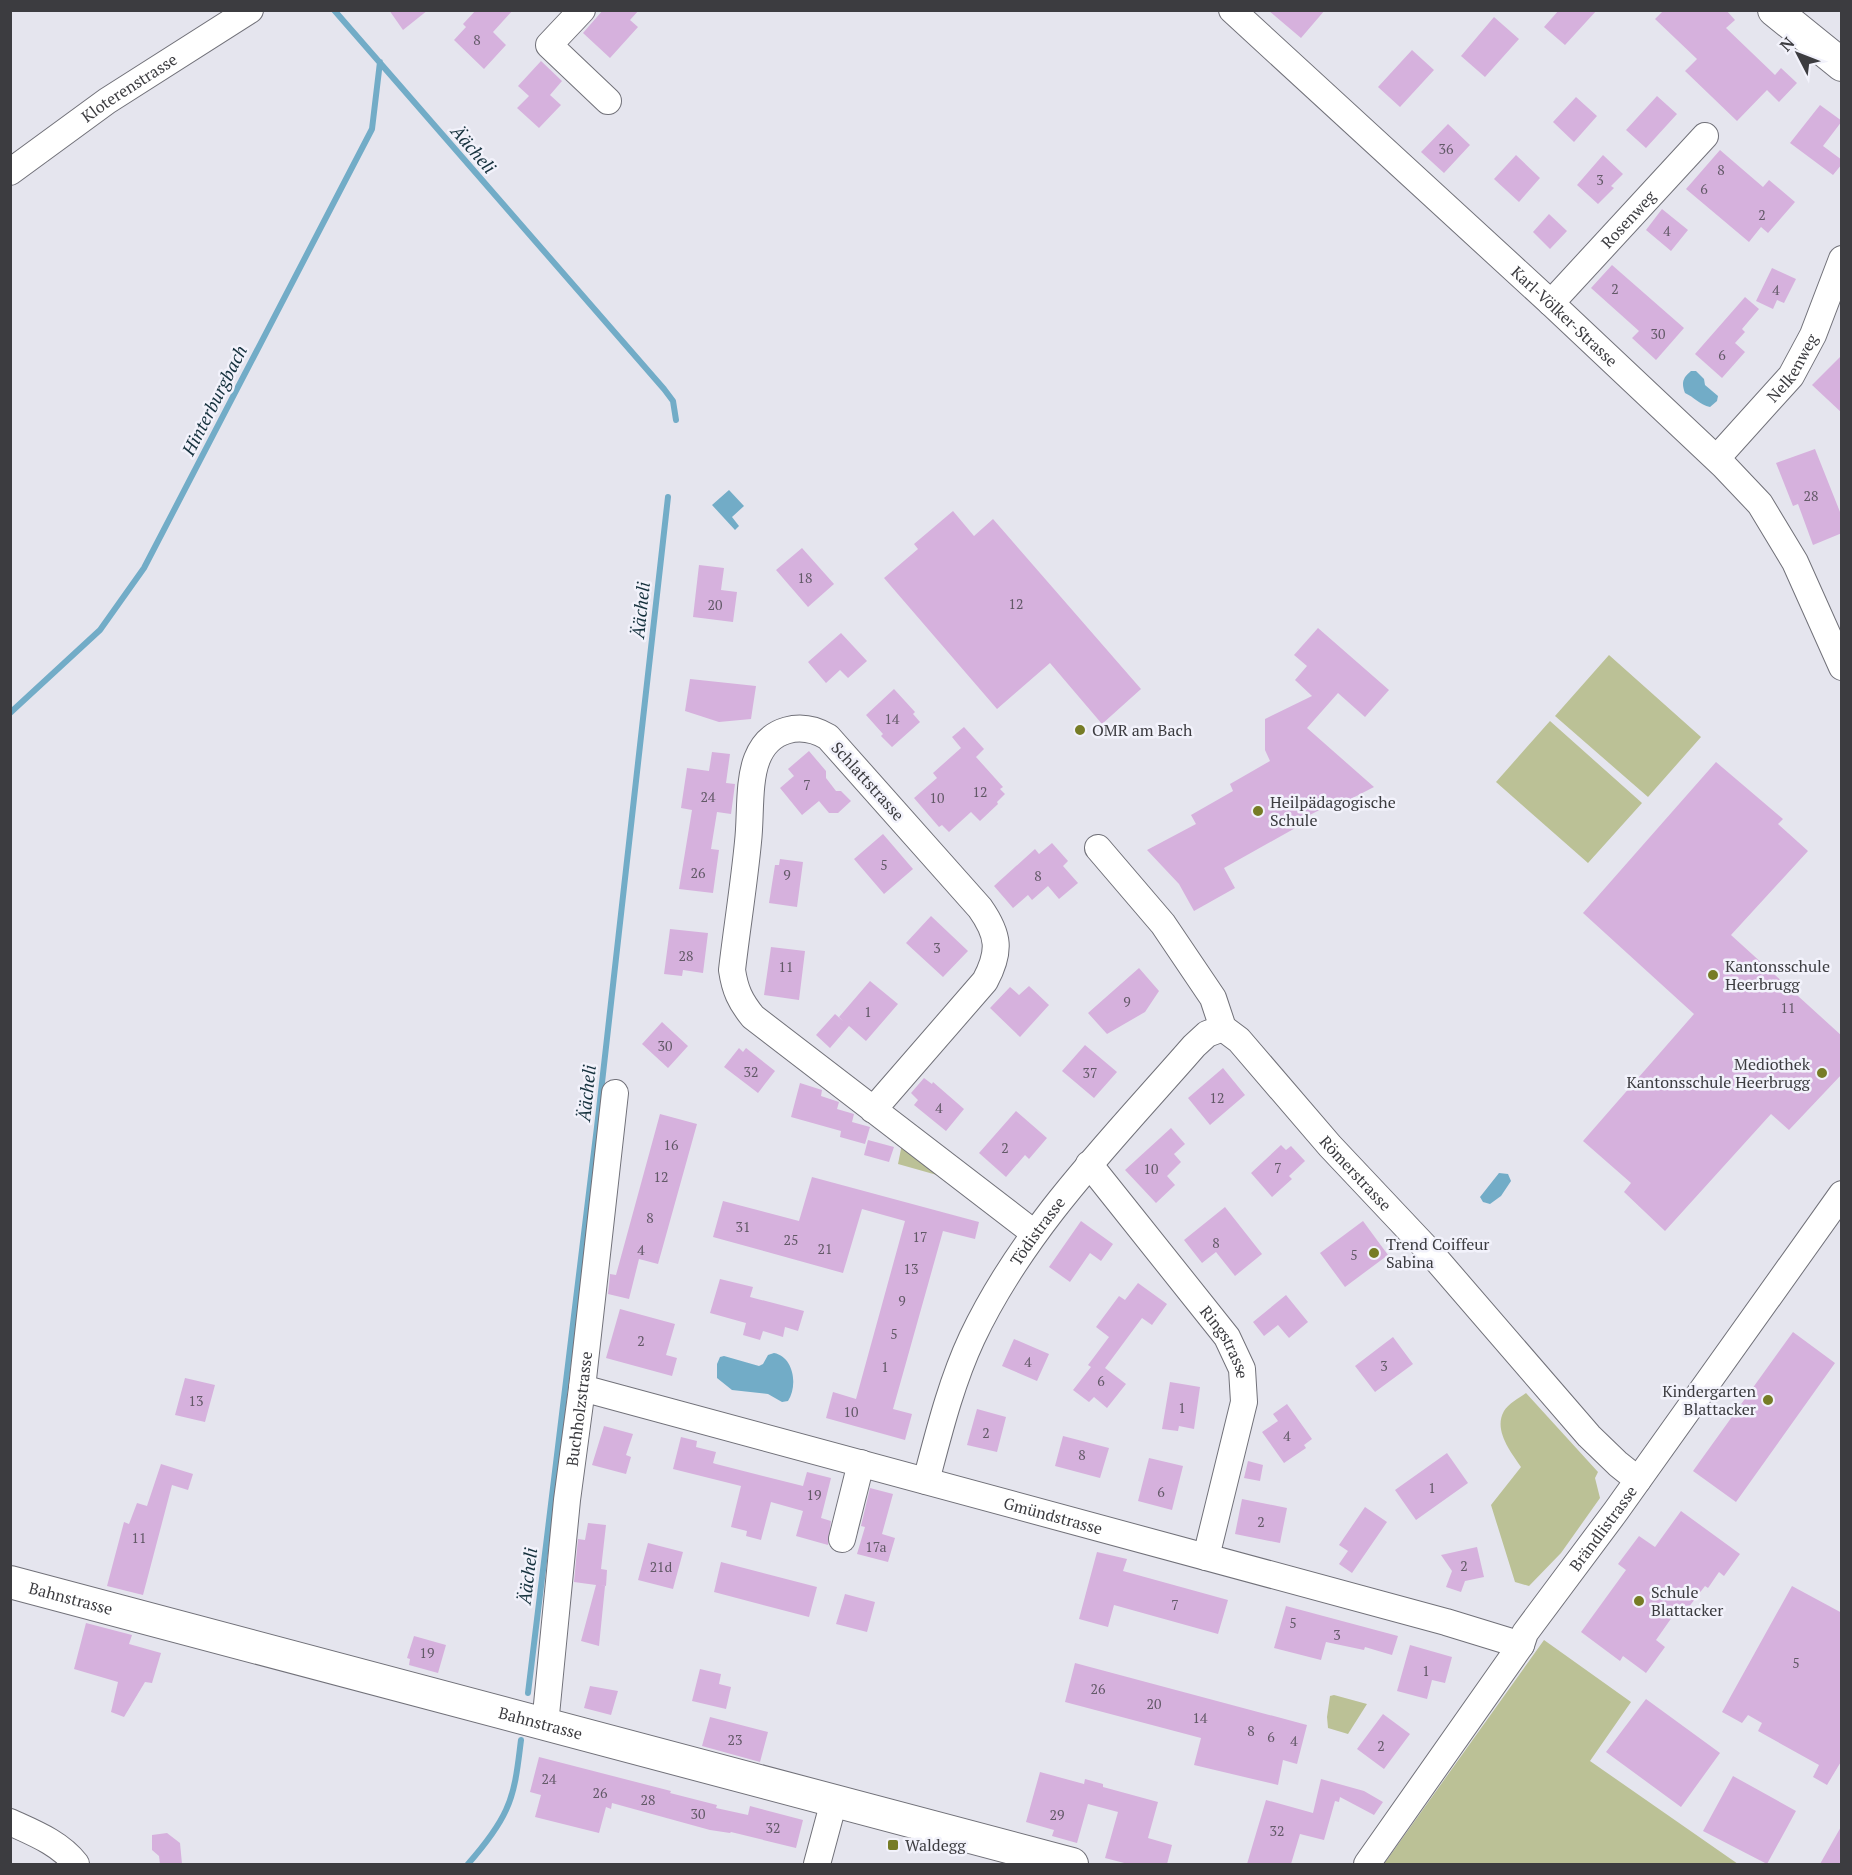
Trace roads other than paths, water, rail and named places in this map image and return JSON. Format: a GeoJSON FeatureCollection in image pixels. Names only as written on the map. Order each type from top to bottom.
{"type":"FeatureCollection","features":[{"type":"Feature","properties":{"kind":"main road"},"geometry":{"type":"LineString","coordinates":[[1774,10],[1842,65]]}},
{"type":"Feature","properties":{"kind":"main road","name":"Bahnstrasse"},"geometry":{"type":"LineString","coordinates":[[10,1582],[1072,1864]]}},
{"type":"Feature","properties":{"kind":"street","name":"Kloterenstrasse"},"geometry":{"type":"LineString","coordinates":[[10,172],[106,101],[250,10]]}},
{"type":"Feature","properties":{"kind":"street"},"geometry":{"type":"LineString","coordinates":[[582,10],[549,45],[608,101]]}},
{"type":"Feature","properties":{"kind":"street","name":"Karl-Völker-Strasse"},"geometry":{"type":"LineString","coordinates":[[1232,10],[1717,458],[1760,504],[1795,562],[1841,666]]}},
{"type":"Feature","properties":{"kind":"street","name":"Rosenweg"},"geometry":{"type":"LineString","coordinates":[[1551,303],[1706,136]]}},
{"type":"Feature","properties":{"kind":"street","name":"Nelkenweg"},"geometry":{"type":"LineString","coordinates":[[1717,458],[1791,376],[1813,335],[1842,259]]}},
{"type":"Feature","properties":{"kind":"street","name":"Schlattstrasse"},"geometry":{"type":"LineString","coordinates":[[873,1110],[985,981],[996,957],[994,931],[980,908],[828,737],[817,730],[790,729],[779,733],[764,746],[753,771],[748,840],[732,970],[735,988],[741,1002],[753,1017],[873,1110],[1034,1233]]}},
{"type":"Feature","properties":{"kind":"street"},"geometry":{"type":"LineString","coordinates":[[1098,848],[1163,924],[1213,998],[1223,1028]]}},
{"type":"Feature","properties":{"kind":"street","name":"Tödistrasse"},"geometry":{"type":"LineString","coordinates":[[926,1480],[953,1385],[972,1338],[996,1293],[1034,1233],[1089,1164],[1194,1046],[1207,1034],[1223,1028]]}},
{"type":"Feature","properties":{"kind":"street","name":"Römerstrasse"},"geometry":{"type":"LineString","coordinates":[[1223,1028],[1239,1040],[1330,1146],[1430,1252],[1589,1436],[1638,1480]]}},
{"type":"Feature","properties":{"kind":"street","name":"Buchholzstrasse"},"geometry":{"type":"LineString","coordinates":[[545,1725],[567,1500],[615,1093]]}},
{"type":"Feature","properties":{"kind":"street","name":"Ringstrasse"},"geometry":{"type":"LineString","coordinates":[[1089,1164],[1227,1337],[1242,1369],[1244,1402],[1206,1557]]}},
{"type":"Feature","properties":{"kind":"street","name":"Brändlistrasse"},"geometry":{"type":"LineString","coordinates":[[1367,1864],[1521,1645],[1526,1633],[1842,1194]]}},
{"type":"Feature","properties":{"kind":"street","name":"Gmündstrasse"},"geometry":{"type":"LineString","coordinates":[[582,1388],[1446,1622],[1521,1645]]}},
{"type":"Feature","properties":{"kind":"street"},"geometry":{"type":"LineString","coordinates":[[842,1539],[861,1463]]}},
{"type":"Feature","properties":{"kind":"street"},"geometry":{"type":"LineString","coordinates":[[817,1864],[834,1801]]}},
{"type":"Feature","properties":{"kind":"street"},"geometry":{"type":"LineString","coordinates":[[10,1822],[53,1844],[71,1857],[76,1864]]}},
{"type":"Feature","properties":{"kind":"water"},"geometry":{"type":"Polygon","coordinates":[[[1691,371],[1696,371],[1704,379],[1705,385],[1718,396],[1717,401],[1710,407],[1685,393],[1684,380],[1691,371]]]}},
{"type":"Feature","properties":{"kind":"water"},"geometry":{"type":"Polygon","coordinates":[[[729,490],[744,506],[732,517],[739,526],[735,530],[712,505],[729,490]]]}},
{"type":"Feature","properties":{"kind":"water"},"geometry":{"type":"Polygon","coordinates":[[[1499,1173],[1508,1174],[1511,1181],[1501,1196],[1490,1204],[1483,1202],[1480,1197],[1499,1173]]]}},
{"type":"Feature","properties":{"kind":"water"},"geometry":{"type":"Polygon","coordinates":[[[774,1353],[786,1360],[790,1366],[793,1388],[788,1401],[782,1402],[768,1394],[732,1390],[717,1378],[717,1364],[720,1357],[724,1356],[759,1366],[763,1364],[768,1355],[774,1353]]]}},
{"type":"Feature","properties":{"kind":"waterway","name":"Äächeli"},"geometry":{"type":"LineString","coordinates":[[334,10],[664,389],[673,401],[676,420]]}},
{"type":"Feature","properties":{"kind":"waterway","name":"Hinterburgbach"},"geometry":{"type":"LineString","coordinates":[[10,713],[100,630],[144,568],[372,129],[380,62]]}},
{"type":"Feature","properties":{"kind":"waterway","name":"Äächeli"},"geometry":{"type":"LineString","coordinates":[[528,1693],[597,1127],[668,497]]}},
{"type":"Feature","properties":{"kind":"waterway","name":"Äächeli"},"geometry":{"type":"LineString","coordinates":[[468,1864],[494,1832],[506,1810],[518,1767],[521,1740]]}},
{"type":"Feature","properties":{"kind":"place","name":"OMR am Bach"},"geometry":{"type":"Point","coordinates":[1080,730]}},
{"type":"Feature","properties":{"kind":"place","name":"Heilpädagogische Schule"},"geometry":{"type":"Point","coordinates":[1258,811]}},
{"type":"Feature","properties":{"kind":"place","name":"Kantonsschule Heerbrugg"},"geometry":{"type":"Point","coordinates":[1713,975]}},
{"type":"Feature","properties":{"kind":"place","name":"Mediothek Kantonsschule Heerbrugg"},"geometry":{"type":"Point","coordinates":[1822,1073]}},
{"type":"Feature","properties":{"kind":"place","name":"Trend Coiffeur Sabina"},"geometry":{"type":"Point","coordinates":[1374,1253]}},
{"type":"Feature","properties":{"kind":"place","name":"Kindergarten Blattacker"},"geometry":{"type":"Point","coordinates":[1768,1400]}},
{"type":"Feature","properties":{"kind":"place","name":"Schule Blattacker"},"geometry":{"type":"Point","coordinates":[1639,1601]}},
{"type":"Feature","properties":{"kind":"place","name":"Waldegg"},"geometry":{"type":"Point","coordinates":[893,1845]}}]}
